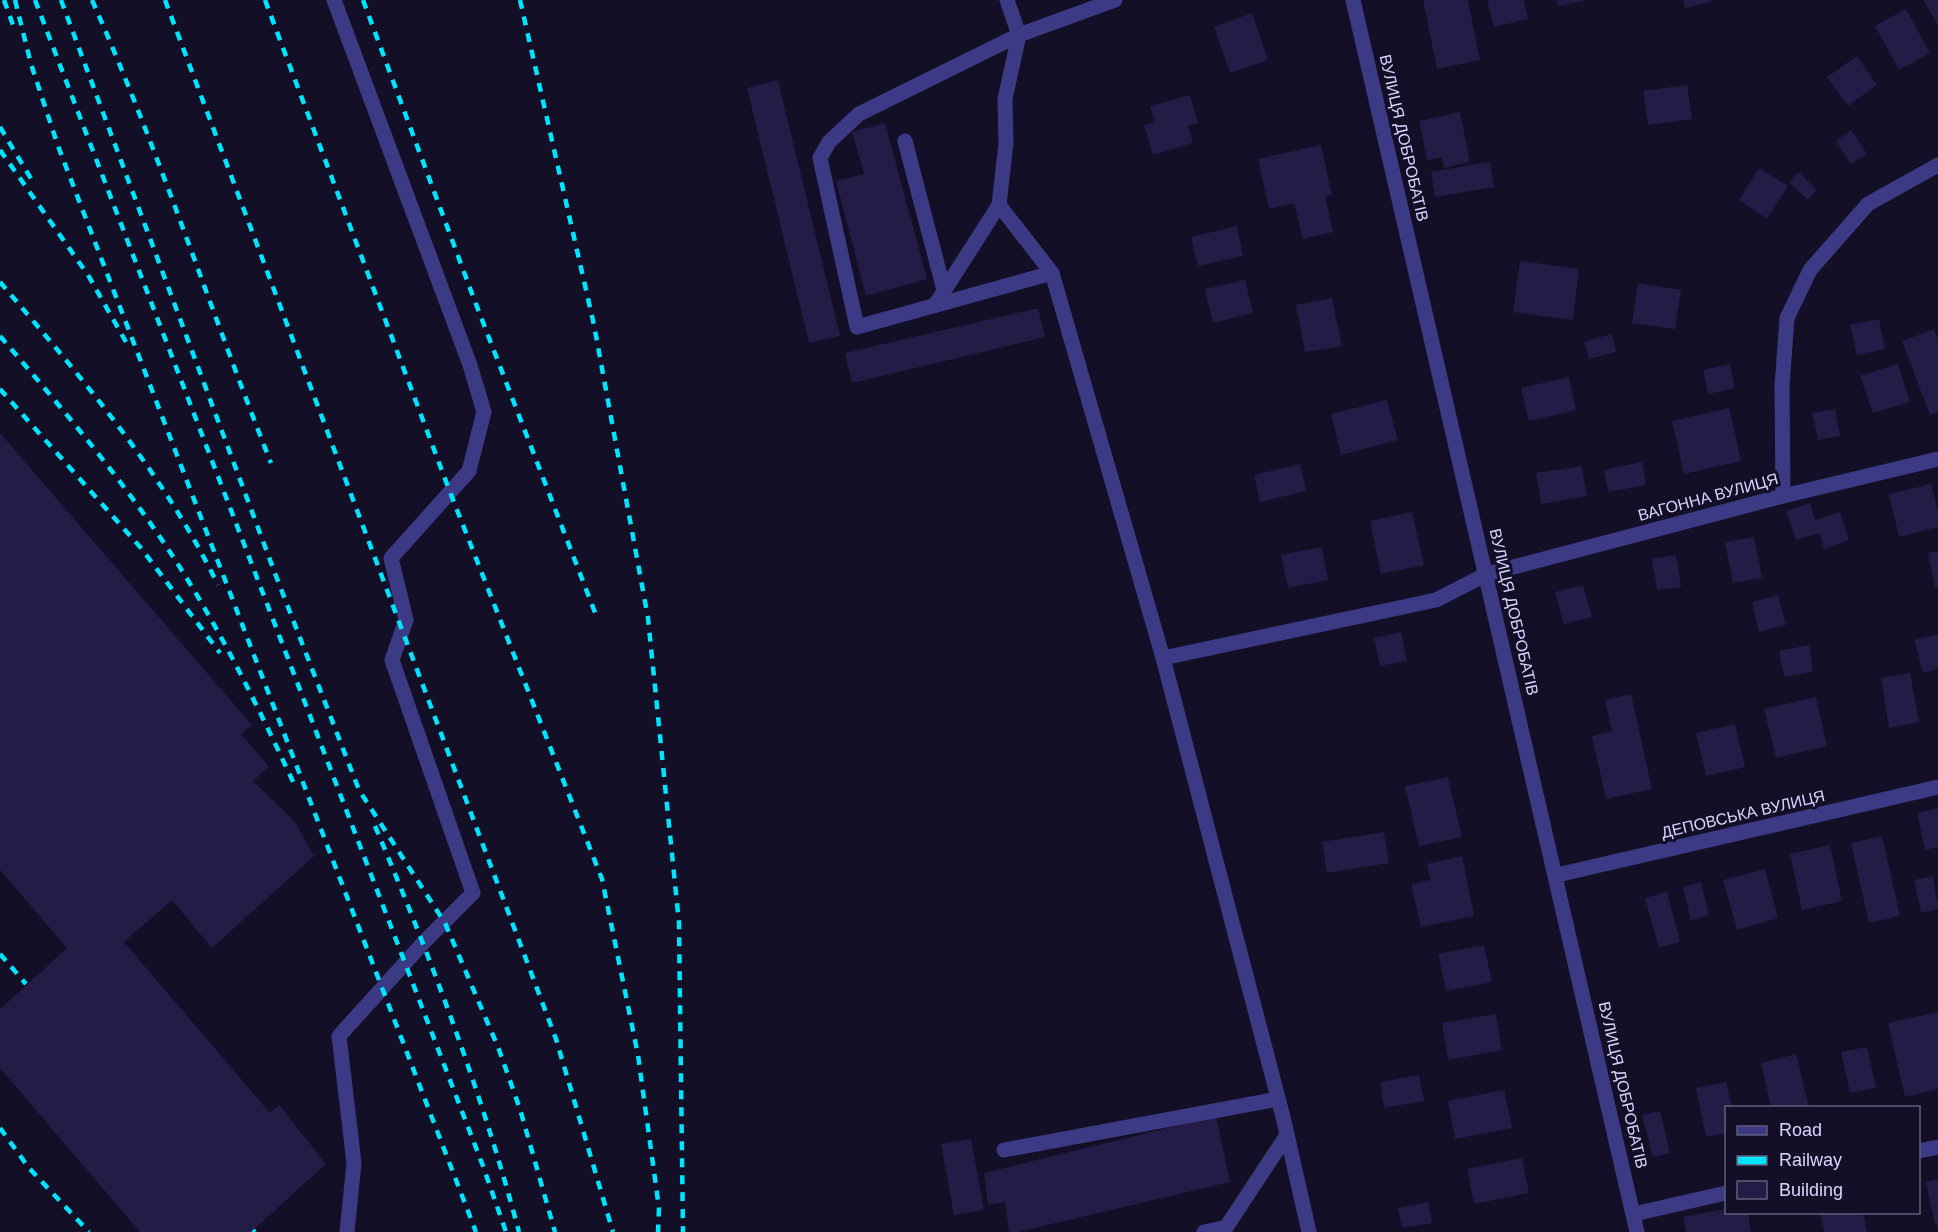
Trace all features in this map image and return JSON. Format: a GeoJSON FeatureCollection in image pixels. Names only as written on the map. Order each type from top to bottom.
{"type":"FeatureCollection","features":[{"type":"Feature","properties":{"kind":"street"},"geometry":{"type":"LineString","coordinates":[[334,0],[470,365],[484,412],[469,471],[391,558],[406,620],[392,660],[473,893],[424,942],[339,1036],[354,1163],[347,1232]]}},
{"type":"Feature","properties":{"kind":"street"},"geometry":{"type":"LineString","coordinates":[[935,305],[999,205],[1006,143],[1005,99],[1019,35],[1007,0]]}},
{"type":"Feature","properties":{"kind":"street"},"geometry":{"type":"LineString","coordinates":[[1052,273],[857,327],[820,158],[829,142],[858,114],[1019,35],[1114,0]]}},
{"type":"Feature","properties":{"kind":"street","name":"ВУЛИЦЯ ДОБРОБАТІВ"},"geometry":{"type":"LineString","coordinates":[[1353,0],[1557,875],[1637,1232]]}},
{"type":"Feature","properties":{"kind":"street"},"geometry":{"type":"LineString","coordinates":[[904,141],[944,290]]}},
{"type":"Feature","properties":{"kind":"street"},"geometry":{"type":"LineString","coordinates":[[1783,496],[1782,386],[1787,318],[1810,270],[1869,204],[1938,165]]}},
{"type":"Feature","properties":{"kind":"street"},"geometry":{"type":"LineString","coordinates":[[999,205],[1052,273],[1163,658],[1278,1099],[1309,1232]]}},
{"type":"Feature","properties":{"kind":"street","name":"ВАГОННА ВУЛИЦЯ"},"geometry":{"type":"LineString","coordinates":[[1163,658],[1436,600],[1487,574],[1783,496],[1938,459]]}},
{"type":"Feature","properties":{"kind":"street","name":"ДЕПОВСЬКА ВУЛИЦЯ"},"geometry":{"type":"LineString","coordinates":[[1557,875],[1938,788]]}},
{"type":"Feature","properties":{"kind":"street"},"geometry":{"type":"LineString","coordinates":[[1004,1150],[1278,1099]]}},
{"type":"Feature","properties":{"kind":"street"},"geometry":{"type":"LineString","coordinates":[[1204,1232],[1222,1231],[1287,1135]]}},
{"type":"Feature","properties":{"kind":"street"},"geometry":{"type":"LineString","coordinates":[[1920,1151],[1938,1147]]}},
{"type":"Feature","properties":{"kind":"street"},"geometry":{"type":"LineString","coordinates":[[1634,1214],[1725,1193]]}},
{"type":"Feature","properties":{"kind":"building"},"geometry":{"type":"Polygon","coordinates":[[[1423,0],[1468,0],[1480,60],[1437,69],[1423,0]]]}},
{"type":"Feature","properties":{"kind":"building"},"geometry":{"type":"Polygon","coordinates":[[[1487,0],[1524,0],[1528,19],[1494,27],[1487,0]]]}},
{"type":"Feature","properties":{"kind":"building"},"geometry":{"type":"Polygon","coordinates":[[[1557,0],[1584,0],[1584,1],[1558,6],[1557,0]]]}},
{"type":"Feature","properties":{"kind":"building"},"geometry":{"type":"Polygon","coordinates":[[[1683,0],[1713,0],[1713,1],[1685,8],[1683,0]]]}},
{"type":"Feature","properties":{"kind":"building"},"geometry":{"type":"Polygon","coordinates":[[[1923,0],[1938,0],[1938,25],[1923,0]]]}},
{"type":"Feature","properties":{"kind":"building"},"geometry":{"type":"Polygon","coordinates":[[[1906,9],[1930,53],[1899,70],[1875,26],[1906,9]]]}},
{"type":"Feature","properties":{"kind":"building"},"geometry":{"type":"Polygon","coordinates":[[[1252,13],[1268,60],[1230,73],[1214,27],[1252,13]]]}},
{"type":"Feature","properties":{"kind":"building"},"geometry":{"type":"Polygon","coordinates":[[[1857,56],[1877,85],[1848,106],[1827,77],[1857,56]]]}},
{"type":"Feature","properties":{"kind":"building"},"geometry":{"type":"Polygon","coordinates":[[[778,80],[840,336],[809,343],[747,88],[778,80]]]}},
{"type":"Feature","properties":{"kind":"building"},"geometry":{"type":"Polygon","coordinates":[[[1687,85],[1692,119],[1648,125],[1643,91],[1687,85]]]}},
{"type":"Feature","properties":{"kind":"building"},"geometry":{"type":"Polygon","coordinates":[[[1190,95],[1198,123],[1188,126],[1193,143],[1153,155],[1144,125],[1155,122],[1150,106],[1190,95]]]}},
{"type":"Feature","properties":{"kind":"building"},"geometry":{"type":"Polygon","coordinates":[[[1460,112],[1470,162],[1444,168],[1442,157],[1427,160],[1419,121],[1460,112]]]}},
{"type":"Feature","properties":{"kind":"building"},"geometry":{"type":"Polygon","coordinates":[[[885,123],[927,279],[866,296],[836,181],[864,174],[852,132],[885,123]]]}},
{"type":"Feature","properties":{"kind":"building"},"geometry":{"type":"Polygon","coordinates":[[[1851,130],[1867,154],[1851,164],[1836,141],[1851,130]]]}},
{"type":"Feature","properties":{"kind":"building"},"geometry":{"type":"Polygon","coordinates":[[[1321,145],[1332,195],[1325,196],[1333,232],[1303,239],[1294,203],[1269,209],[1258,159],[1321,145]]]}},
{"type":"Feature","properties":{"kind":"building"},"geometry":{"type":"Polygon","coordinates":[[[1490,162],[1494,187],[1435,197],[1431,172],[1490,162]]]}},
{"type":"Feature","properties":{"kind":"building"},"geometry":{"type":"Polygon","coordinates":[[[1759,168],[1788,186],[1767,219],[1739,200],[1759,168]]]}},
{"type":"Feature","properties":{"kind":"building"},"geometry":{"type":"Polygon","coordinates":[[[1799,172],[1817,190],[1808,200],[1789,182],[1799,172]]]}},
{"type":"Feature","properties":{"kind":"building"},"geometry":{"type":"Polygon","coordinates":[[[1237,226],[1243,256],[1198,266],[1191,237],[1237,226]]]}},
{"type":"Feature","properties":{"kind":"building"},"geometry":{"type":"Polygon","coordinates":[[[1520,261],[1579,269],[1573,320],[1513,312],[1520,261]]]}},
{"type":"Feature","properties":{"kind":"building"},"geometry":{"type":"Polygon","coordinates":[[[1245,280],[1253,313],[1213,323],[1205,289],[1245,280]]]}},
{"type":"Feature","properties":{"kind":"building"},"geometry":{"type":"Polygon","coordinates":[[[1638,283],[1681,290],[1675,329],[1632,323],[1638,283]]]}},
{"type":"Feature","properties":{"kind":"building"},"geometry":{"type":"Polygon","coordinates":[[[1332,298],[1342,346],[1305,352],[1296,305],[1332,298]]]}},
{"type":"Feature","properties":{"kind":"building"},"geometry":{"type":"Polygon","coordinates":[[[1038,308],[1045,337],[852,383],[845,353],[1038,308]]]}},
{"type":"Feature","properties":{"kind":"building"},"geometry":{"type":"Polygon","coordinates":[[[1879,319],[1885,349],[1857,355],[1850,325],[1879,319]]]}},
{"type":"Feature","properties":{"kind":"building"},"geometry":{"type":"Polygon","coordinates":[[[1934,329],[1938,340],[1938,412],[1930,415],[1902,341],[1934,329]]]}},
{"type":"Feature","properties":{"kind":"building"},"geometry":{"type":"Polygon","coordinates":[[[1612,334],[1616,352],[1589,359],[1584,342],[1612,334]]]}},
{"type":"Feature","properties":{"kind":"building"},"geometry":{"type":"Polygon","coordinates":[[[1730,364],[1735,388],[1708,394],[1703,370],[1730,364]]]}},
{"type":"Feature","properties":{"kind":"building"},"geometry":{"type":"Polygon","coordinates":[[[1898,364],[1910,402],[1873,413],[1860,376],[1898,364]]]}},
{"type":"Feature","properties":{"kind":"building"},"geometry":{"type":"Polygon","coordinates":[[[1569,377],[1576,410],[1529,421],[1521,388],[1569,377]]]}},
{"type":"Feature","properties":{"kind":"building"},"geometry":{"type":"Polygon","coordinates":[[[1387,400],[1398,440],[1341,455],[1331,414],[1387,400]]]}},
{"type":"Feature","properties":{"kind":"building"},"geometry":{"type":"Polygon","coordinates":[[[1729,408],[1741,461],[1684,474],[1672,421],[1729,408]]]}},
{"type":"Feature","properties":{"kind":"building"},"geometry":{"type":"Polygon","coordinates":[[[1835,409],[1840,436],[1818,440],[1812,413],[1835,409]]]}},
{"type":"Feature","properties":{"kind":"building"},"geometry":{"type":"Polygon","coordinates":[[[0,433],[252,725],[241,734],[269,767],[253,781],[295,822],[314,856],[212,948],[172,900],[124,942],[270,1113],[279,1105],[326,1164],[251,1232],[140,1232],[0,1068],[0,1009],[67,948],[0,870],[0,433]]]}},
{"type":"Feature","properties":{"kind":"building"},"geometry":{"type":"Polygon","coordinates":[[[1642,462],[1646,485],[1608,492],[1604,470],[1642,462]]]}},
{"type":"Feature","properties":{"kind":"building"},"geometry":{"type":"Polygon","coordinates":[[[1300,464],[1306,491],[1260,502],[1254,475],[1300,464]]]}},
{"type":"Feature","properties":{"kind":"building"},"geometry":{"type":"Polygon","coordinates":[[[1582,466],[1587,496],[1541,504],[1536,473],[1582,466]]]}},
{"type":"Feature","properties":{"kind":"building"},"geometry":{"type":"Polygon","coordinates":[[[1931,484],[1938,511],[1938,527],[1899,537],[1889,494],[1931,484]]]}},
{"type":"Feature","properties":{"kind":"building"},"geometry":{"type":"Polygon","coordinates":[[[1810,503],[1815,520],[1840,512],[1849,540],[1824,549],[1819,533],[1796,540],[1786,511],[1810,503]]]}},
{"type":"Feature","properties":{"kind":"building"},"geometry":{"type":"Polygon","coordinates":[[[1412,512],[1424,565],[1381,574],[1370,521],[1412,512]]]}},
{"type":"Feature","properties":{"kind":"building"},"geometry":{"type":"Polygon","coordinates":[[[1754,537],[1762,578],[1733,583],[1725,542],[1754,537]]]}},
{"type":"Feature","properties":{"kind":"building"},"geometry":{"type":"Polygon","coordinates":[[[1322,547],[1328,580],[1288,588],[1281,555],[1322,547]]]}},
{"type":"Feature","properties":{"kind":"building"},"geometry":{"type":"Polygon","coordinates":[[[1938,551],[1938,587],[1935,588],[1928,553],[1938,551]]]}},
{"type":"Feature","properties":{"kind":"building"},"geometry":{"type":"Polygon","coordinates":[[[1676,555],[1681,587],[1657,590],[1652,559],[1676,555]]]}},
{"type":"Feature","properties":{"kind":"building"},"geometry":{"type":"Polygon","coordinates":[[[1583,585],[1592,617],[1564,624],[1555,592],[1583,585]]]}},
{"type":"Feature","properties":{"kind":"building"},"geometry":{"type":"Polygon","coordinates":[[[1778,595],[1786,625],[1759,632],[1752,602],[1778,595]]]}},
{"type":"Feature","properties":{"kind":"building"},"geometry":{"type":"Polygon","coordinates":[[[1401,632],[1407,661],[1380,666],[1374,638],[1401,632]]]}},
{"type":"Feature","properties":{"kind":"building"},"geometry":{"type":"Polygon","coordinates":[[[1938,634],[1938,669],[1923,673],[1914,640],[1938,634]]]}},
{"type":"Feature","properties":{"kind":"building"},"geometry":{"type":"Polygon","coordinates":[[[1809,645],[1813,672],[1784,677],[1779,651],[1809,645]]]}},
{"type":"Feature","properties":{"kind":"building"},"geometry":{"type":"Polygon","coordinates":[[[1910,673],[1919,722],[1889,728],[1881,678],[1910,673]]]}},
{"type":"Feature","properties":{"kind":"building"},"geometry":{"type":"Polygon","coordinates":[[[1631,694],[1652,789],[1606,799],[1592,736],[1612,731],[1605,700],[1631,694]]]}},
{"type":"Feature","properties":{"kind":"building"},"geometry":{"type":"Polygon","coordinates":[[[1816,697],[1827,746],[1776,758],[1764,709],[1816,697]]]}},
{"type":"Feature","properties":{"kind":"building"},"geometry":{"type":"Polygon","coordinates":[[[1735,724],[1745,767],[1706,776],[1696,733],[1735,724]]]}},
{"type":"Feature","properties":{"kind":"building"},"geometry":{"type":"Polygon","coordinates":[[[1448,777],[1462,837],[1419,846],[1405,786],[1448,777]]]}},
{"type":"Feature","properties":{"kind":"building"},"geometry":{"type":"Polygon","coordinates":[[[1938,808],[1938,847],[1925,850],[1917,813],[1938,808]]]}},
{"type":"Feature","properties":{"kind":"building"},"geometry":{"type":"Polygon","coordinates":[[[1384,832],[1389,863],[1327,873],[1322,842],[1384,832]]]}},
{"type":"Feature","properties":{"kind":"building"},"geometry":{"type":"Polygon","coordinates":[[[1882,836],[1900,916],[1869,923],[1851,843],[1882,836]]]}},
{"type":"Feature","properties":{"kind":"building"},"geometry":{"type":"Polygon","coordinates":[[[1830,845],[1842,901],[1802,910],[1790,854],[1830,845]]]}},
{"type":"Feature","properties":{"kind":"building"},"geometry":{"type":"Polygon","coordinates":[[[1462,856],[1474,916],[1421,927],[1411,884],[1430,880],[1427,864],[1462,856]]]}},
{"type":"Feature","properties":{"kind":"building"},"geometry":{"type":"Polygon","coordinates":[[[1765,869],[1778,918],[1737,930],[1723,880],[1765,869]]]}},
{"type":"Feature","properties":{"kind":"building"},"geometry":{"type":"Polygon","coordinates":[[[1933,876],[1938,909],[1921,913],[1914,880],[1933,876]]]}},
{"type":"Feature","properties":{"kind":"building"},"geometry":{"type":"Polygon","coordinates":[[[1701,882],[1709,915],[1691,920],[1683,887],[1701,882]]]}},
{"type":"Feature","properties":{"kind":"building"},"geometry":{"type":"Polygon","coordinates":[[[1667,892],[1680,942],[1659,948],[1645,898],[1667,892]]]}},
{"type":"Feature","properties":{"kind":"building"},"geometry":{"type":"Polygon","coordinates":[[[1484,945],[1492,982],[1446,991],[1438,954],[1484,945]]]}},
{"type":"Feature","properties":{"kind":"building"},"geometry":{"type":"Polygon","coordinates":[[[1938,1012],[1938,1089],[1905,1097],[1888,1023],[1938,1012]]]}},
{"type":"Feature","properties":{"kind":"building"},"geometry":{"type":"Polygon","coordinates":[[[1496,1014],[1502,1050],[1448,1060],[1442,1023],[1496,1014]]]}},
{"type":"Feature","properties":{"kind":"building"},"geometry":{"type":"Polygon","coordinates":[[[1867,1047],[1876,1088],[1850,1093],[1841,1052],[1867,1047]]]}},
{"type":"Feature","properties":{"kind":"building"},"geometry":{"type":"Polygon","coordinates":[[[1796,1054],[1809,1106],[1771,1106],[1761,1063],[1796,1054]]]}},
{"type":"Feature","properties":{"kind":"building"},"geometry":{"type":"Polygon","coordinates":[[[1419,1075],[1424,1101],[1384,1108],[1380,1082],[1419,1075]]]}},
{"type":"Feature","properties":{"kind":"building"},"geometry":{"type":"Polygon","coordinates":[[[1726,1082],[1732,1106],[1725,1106],[1725,1133],[1706,1137],[1696,1088],[1726,1082]]]}},
{"type":"Feature","properties":{"kind":"building"},"geometry":{"type":"Polygon","coordinates":[[[1504,1090],[1512,1128],[1455,1139],[1448,1101],[1504,1090]]]}},
{"type":"Feature","properties":{"kind":"building"},"geometry":{"type":"Polygon","coordinates":[[[1660,1111],[1670,1153],[1653,1157],[1642,1115],[1660,1111]]]}},
{"type":"Feature","properties":{"kind":"building"},"geometry":{"type":"Polygon","coordinates":[[[1216,1116],[1230,1182],[1018,1232],[1009,1232],[1005,1202],[988,1205],[984,1173],[1216,1116]]]}},
{"type":"Feature","properties":{"kind":"building"},"geometry":{"type":"Polygon","coordinates":[[[971,1139],[984,1210],[954,1215],[941,1144],[971,1139]]]}},
{"type":"Feature","properties":{"kind":"building"},"geometry":{"type":"Polygon","coordinates":[[[1522,1158],[1529,1193],[1474,1204],[1467,1169],[1522,1158]]]}},
{"type":"Feature","properties":{"kind":"building"},"geometry":{"type":"Polygon","coordinates":[[[1938,1179],[1938,1225],[1935,1225],[1926,1182],[1938,1179]]]}},
{"type":"Feature","properties":{"kind":"building"},"geometry":{"type":"Polygon","coordinates":[[[1428,1202],[1432,1223],[1402,1228],[1398,1208],[1428,1202]]]}},
{"type":"Feature","properties":{"kind":"building"},"geometry":{"type":"Polygon","coordinates":[[[1725,1209],[1725,1214],[1748,1214],[1751,1232],[1686,1232],[1683,1217],[1725,1209]]]}},
{"type":"Feature","properties":{"kind":"building"},"geometry":{"type":"Polygon","coordinates":[[[1820,1214],[1863,1214],[1867,1232],[1824,1232],[1820,1214]]]}},
{"type":"Feature","properties":{"kind":"railway"},"geometry":{"type":"LineString","coordinates":[[4,0],[13,25]]}},
{"type":"Feature","properties":{"kind":"railway"},"geometry":{"type":"LineString","coordinates":[[15,0],[31,64],[58,146],[476,1232]]}},
{"type":"Feature","properties":{"kind":"railway"},"geometry":{"type":"LineString","coordinates":[[35,0],[483,1166],[506,1232]]}},
{"type":"Feature","properties":{"kind":"railway"},"geometry":{"type":"LineString","coordinates":[[61,0],[276,576],[359,790],[445,923],[498,1047],[520,1109],[555,1232]]}},
{"type":"Feature","properties":{"kind":"railway"},"geometry":{"type":"LineString","coordinates":[[92,0],[140,114],[271,463]]}},
{"type":"Feature","properties":{"kind":"railway"},"geometry":{"type":"LineString","coordinates":[[165,0],[556,1039],[613,1232]]}},
{"type":"Feature","properties":{"kind":"railway"},"geometry":{"type":"LineString","coordinates":[[265,0],[450,492],[602,879],[638,1055],[659,1208],[658,1232]]}},
{"type":"Feature","properties":{"kind":"railway"},"geometry":{"type":"LineString","coordinates":[[363,0],[474,299],[596,615]]}},
{"type":"Feature","properties":{"kind":"railway"},"geometry":{"type":"LineString","coordinates":[[520,0],[594,325],[648,618],[679,923],[683,1232]]}},
{"type":"Feature","properties":{"kind":"railway"},"geometry":{"type":"LineString","coordinates":[[0,127],[33,182]]}},
{"type":"Feature","properties":{"kind":"railway"},"geometry":{"type":"LineString","coordinates":[[0,150],[88,275],[126,342]]}},
{"type":"Feature","properties":{"kind":"railway"},"geometry":{"type":"LineString","coordinates":[[0,282],[119,427],[172,503],[218,585]]}},
{"type":"Feature","properties":{"kind":"railway"},"geometry":{"type":"LineString","coordinates":[[0,336],[110,468],[151,523],[205,608],[237,666],[295,786]]}},
{"type":"Feature","properties":{"kind":"railway"},"geometry":{"type":"LineString","coordinates":[[0,389],[141,548],[220,653]]}},
{"type":"Feature","properties":{"kind":"railway"},"geometry":{"type":"LineString","coordinates":[[375,826],[454,1026],[489,1128],[519,1232]]}},
{"type":"Feature","properties":{"kind":"railway"},"geometry":{"type":"LineString","coordinates":[[0,954],[26,984]]}},
{"type":"Feature","properties":{"kind":"railway"},"geometry":{"type":"LineString","coordinates":[[0,1128],[29,1168],[89,1232]]}}]}
